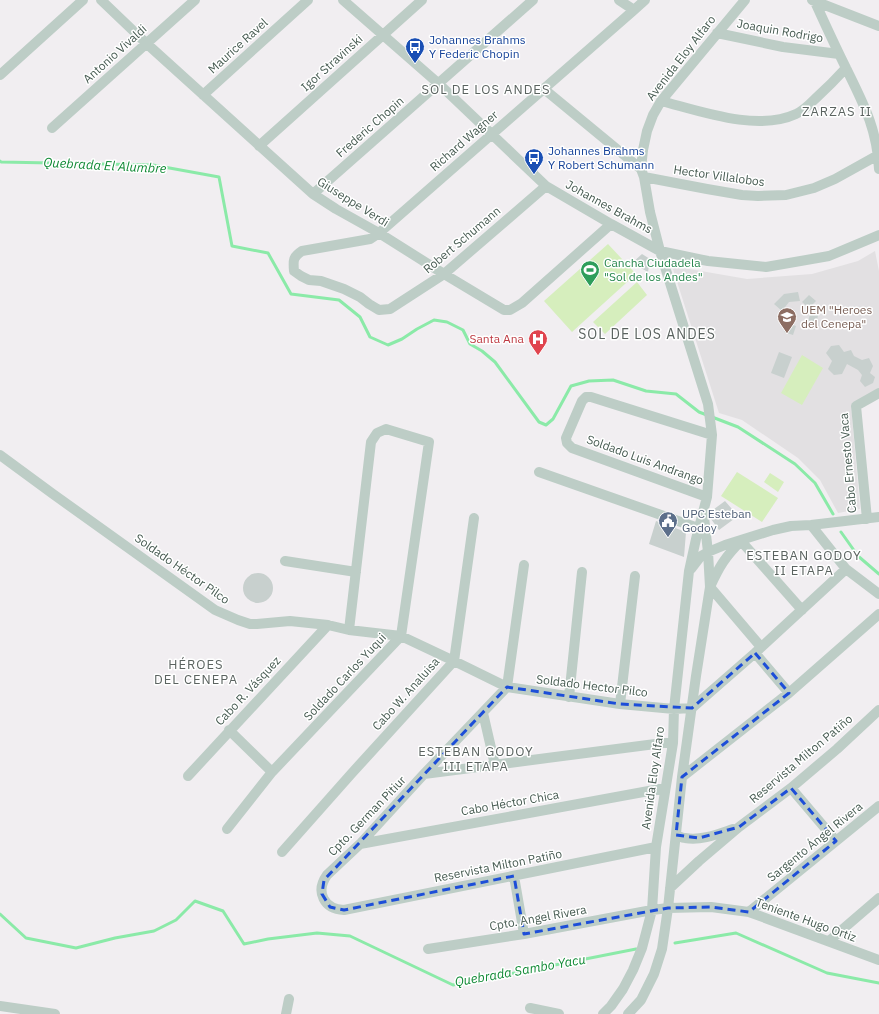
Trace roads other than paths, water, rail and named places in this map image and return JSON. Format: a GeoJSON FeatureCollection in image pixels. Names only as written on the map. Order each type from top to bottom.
{"type":"FeatureCollection","features":[{"type":"Feature","properties":{"kind":"street"},"geometry":{"type":"LineString","coordinates":[[0,75],[83,0]]}},
{"type":"Feature","properties":{"kind":"street","name":"Giuseppe Verdi"},"geometry":{"type":"LineString","coordinates":[[101,0],[146,43],[313,194],[504,310],[510,310],[528,298],[611,224]]}},
{"type":"Feature","properties":{"kind":"street","name":"Antonio Vivaldi"},"geometry":{"type":"LineString","coordinates":[[52,128],[195,0]]}},
{"type":"Feature","properties":{"kind":"street","name":"Maurice Ravel"},"geometry":{"type":"LineString","coordinates":[[203,95],[308,0]]}},
{"type":"Feature","properties":{"kind":"street","name":"Johannes Brahms"},"geometry":{"type":"LineString","coordinates":[[343,0],[439,84],[546,186],[611,224],[660,250],[708,260],[766,267],[829,256],[879,235]]}},
{"type":"Feature","properties":{"kind":"street","name":"Igor Stravinski"},"geometry":{"type":"LineString","coordinates":[[259,146],[422,0]]}},
{"type":"Feature","properties":{"kind":"street","name":"Frederic Chopin"},"geometry":{"type":"LineString","coordinates":[[313,194],[533,0]]}},
{"type":"Feature","properties":{"kind":"street"},"geometry":{"type":"LineString","coordinates":[[619,0],[634,10]]}},
{"type":"Feature","properties":{"kind":"street","name":"Richard Wagner"},"geometry":{"type":"LineString","coordinates":[[390,309],[379,310],[360,297],[344,289],[321,281],[309,280],[301,276],[294,271],[293,261],[296,255],[302,251],[370,239],[379,233],[645,0]]}},
{"type":"Feature","properties":{"kind":"street","name":"Avenida Eloy Alfaro"},"geometry":{"type":"LineString","coordinates":[[603,1014],[611,1006],[623,989],[633,970],[642,948],[652,910],[656,847],[673,742],[674,709],[689,571],[702,529],[712,431],[708,404],[660,250],[650,212],[642,173],[643,150],[653,115],[661,101],[745,0]]}},
{"type":"Feature","properties":{"kind":"street"},"geometry":{"type":"LineString","coordinates":[[813,1],[879,26]]}},
{"type":"Feature","properties":{"kind":"street"},"geometry":{"type":"LineString","coordinates":[[813,1],[866,110],[874,132],[879,169]]}},
{"type":"Feature","properties":{"kind":"street","name":"Joaquin Rodrigo"},"geometry":{"type":"LineString","coordinates":[[717,33],[783,47],[839,54]]}},
{"type":"Feature","properties":{"kind":"street"},"geometry":{"type":"LineString","coordinates":[[661,101],[705,113],[743,120],[751,121],[783,118],[796,114],[807,106],[846,68]]}},
{"type":"Feature","properties":{"kind":"street"},"geometry":{"type":"LineString","coordinates":[[544,89],[642,173]]}},
{"type":"Feature","properties":{"kind":"street","name":"Hector Villalobos"},"geometry":{"type":"LineString","coordinates":[[642,173],[707,189],[742,195],[786,195],[814,188],[835,179],[878,155]]}},
{"type":"Feature","properties":{"kind":"street","name":"Robert Schumann"},"geometry":{"type":"LineString","coordinates":[[390,309],[444,274],[546,186]]}},
{"type":"Feature","properties":{"kind":"street","name":"Cabo Ernesto Vaca"},"geometry":{"type":"LineString","coordinates":[[867,519],[856,406],[879,393]]}},
{"type":"Feature","properties":{"kind":"street","name":"Soldado Luis Andrango"},"geometry":{"type":"LineString","coordinates":[[706,497],[572,448],[567,444],[566,438],[582,401],[586,397],[591,397],[712,431]]}},
{"type":"Feature","properties":{"kind":"street","name":"Soldado Carlos Yuqui"},"geometry":{"type":"LineString","coordinates":[[227,829],[272,772],[401,636],[429,442],[386,429],[377,433],[371,442],[356,572]]}},
{"type":"Feature","properties":{"kind":"street","name":"Soldado Héctor Pilco"},"geometry":{"type":"LineString","coordinates":[[0,455],[215,610],[250,624],[290,621],[401,636],[454,660],[507,687]]}},
{"type":"Feature","properties":{"kind":"street"},"geometry":{"type":"LineString","coordinates":[[539,472],[702,529]]}},
{"type":"Feature","properties":{"kind":"street"},"geometry":{"type":"LineString","coordinates":[[689,571],[701,556],[708,552],[773,530],[791,526],[879,517]]}},
{"type":"Feature","properties":{"kind":"street","name":"Cabo W. Analuisa"},"geometry":{"type":"LineString","coordinates":[[282,852],[454,660],[474,518]]}},
{"type":"Feature","properties":{"kind":"street"},"geometry":{"type":"LineString","coordinates":[[811,524],[846,570],[879,594]]}},
{"type":"Feature","properties":{"kind":"street","name":"Avenida Eloy Alfaro"},"geometry":{"type":"LineString","coordinates":[[628,1014],[641,1000],[654,974],[662,949],[668,908],[682,777],[710,587],[708,552],[702,529]]}},
{"type":"Feature","properties":{"kind":"street"},"geometry":{"type":"LineString","coordinates":[[741,541],[726,557],[710,587],[789,693]]}},
{"type":"Feature","properties":{"kind":"street"},"geometry":{"type":"LineString","coordinates":[[741,541],[802,610]]}},
{"type":"Feature","properties":{"kind":"street"},"geometry":{"type":"LineString","coordinates":[[285,561],[356,572],[349,630]]}},
{"type":"Feature","properties":{"kind":"street"},"geometry":{"type":"LineString","coordinates":[[507,687],[524,565]]}},
{"type":"Feature","properties":{"kind":"street"},"geometry":{"type":"LineString","coordinates":[[692,708],[846,570]]}},
{"type":"Feature","properties":{"kind":"street"},"geometry":{"type":"LineString","coordinates":[[569,697],[582,572]]}},
{"type":"Feature","properties":{"kind":"street"},"geometry":{"type":"LineString","coordinates":[[620,704],[635,576]]}},
{"type":"Feature","properties":{"kind":"street"},"geometry":{"type":"LineString","coordinates":[[682,777],[789,693],[879,614]]}},
{"type":"Feature","properties":{"kind":"street","name":"Cabo R. Vásquez"},"geometry":{"type":"LineString","coordinates":[[188,776],[229,730],[328,625]]}},
{"type":"Feature","properties":{"kind":"street","name":"Soldado Hector Pilco"},"geometry":{"type":"LineString","coordinates":[[507,687],[620,704],[674,709],[692,708]]}},
{"type":"Feature","properties":{"kind":"street","name":"Cpto. German Pitiur"},"geometry":{"type":"LineString","coordinates":[[344,910],[337,910],[330,907],[322,894],[322,887],[327,875],[360,844],[507,687]]}},
{"type":"Feature","properties":{"kind":"street","name":"Reservista Milton Patiño"},"geometry":{"type":"LineString","coordinates":[[670,888],[739,827],[791,788],[837,749],[879,710]]}},
{"type":"Feature","properties":{"kind":"street"},"geometry":{"type":"LineString","coordinates":[[483,713],[495,765]]}},
{"type":"Feature","properties":{"kind":"street"},"geometry":{"type":"LineString","coordinates":[[229,730],[272,772]]}},
{"type":"Feature","properties":{"kind":"street"},"geometry":{"type":"LineString","coordinates":[[424,774],[673,742]]}},
{"type":"Feature","properties":{"kind":"street","name":"Cabo Héctor Chica"},"geometry":{"type":"LineString","coordinates":[[360,844],[665,788]]}},
{"type":"Feature","properties":{"kind":"street"},"geometry":{"type":"LineString","coordinates":[[791,788],[836,841]]}},
{"type":"Feature","properties":{"kind":"street","name":"Sargento Ángel Rivera"},"geometry":{"type":"LineString","coordinates":[[749,912],[879,806]]}},
{"type":"Feature","properties":{"kind":"street","name":"Reservista Milton Patiño"},"geometry":{"type":"LineString","coordinates":[[676,835],[686,838],[699,838],[739,827]]}},
{"type":"Feature","properties":{"kind":"street","name":"Reservista Milton Patiño"},"geometry":{"type":"LineString","coordinates":[[344,910],[656,847]]}},
{"type":"Feature","properties":{"kind":"street"},"geometry":{"type":"LineString","coordinates":[[514,876],[524,934]]}},
{"type":"Feature","properties":{"kind":"street"},"geometry":{"type":"LineString","coordinates":[[829,941],[879,898]]}},
{"type":"Feature","properties":{"kind":"street","name":"Teniente Hugo Ortiz"},"geometry":{"type":"LineString","coordinates":[[652,910],[711,907],[749,912],[879,960]]}},
{"type":"Feature","properties":{"kind":"street","name":"Cpto. Angel Rivera"},"geometry":{"type":"LineString","coordinates":[[428,950],[652,910]]}},
{"type":"Feature","properties":{"kind":"street"},"geometry":{"type":"LineString","coordinates":[[286,1014],[288,999]]}},
{"type":"Feature","properties":{"kind":"street"},"geometry":{"type":"LineString","coordinates":[[0,1006],[52,1014]]}},
{"type":"Feature","properties":{"kind":"street"},"geometry":{"type":"LineString","coordinates":[[530,1008],[559,1014]]}},
{"type":"Feature","properties":{"kind":"waterway","name":"Quebrada El Alumbre"},"geometry":{"type":"LineString","coordinates":[[0,161],[153,165],[219,177],[232,246],[268,253],[291,294],[339,300],[360,317],[370,337],[388,345],[402,339],[434,320],[447,322],[463,330],[470,344],[482,351],[495,362],[539,422],[546,425],[553,419],[571,386],[589,381],[613,380],[646,391],[676,394],[699,412],[738,427],[795,464],[815,483],[833,514]]}},
{"type":"Feature","properties":{"kind":"waterway"},"geometry":{"type":"LineString","coordinates":[[841,532],[858,556],[879,574]]}},
{"type":"Feature","properties":{"kind":"waterway","name":"Quebrada Sambo Yacu"},"geometry":{"type":"LineString","coordinates":[[0,914],[26,938],[76,948],[115,938],[154,931],[176,920],[195,901],[223,911],[244,944],[268,939],[317,933],[350,936],[453,985],[636,949]]}},
{"type":"Feature","properties":{"kind":"waterway","name":"Quebrada Sambo Yacu"},"geometry":{"type":"LineString","coordinates":[[675,943],[736,933],[827,973],[879,983]]}},
{"type":"Feature","properties":{"kind":"place","name":"Johannes Brahms Y Federic Chopin"},"geometry":{"type":"Point","coordinates":[415,64]}},
{"type":"Feature","properties":{"kind":"place","name":"Johannes Brahms Y Robert Schumann"},"geometry":{"type":"Point","coordinates":[534,175]}},
{"type":"Feature","properties":{"kind":"place","name":"Cancha Ciudadela \"Sol de los Andes\""},"geometry":{"type":"Point","coordinates":[590,287]}},
{"type":"Feature","properties":{"kind":"place","name":"UEM \"Heroes del Cenepa\""},"geometry":{"type":"Point","coordinates":[787,334]}},
{"type":"Feature","properties":{"kind":"place","name":"Santa Ana"},"geometry":{"type":"Point","coordinates":[538,356]}},
{"type":"Feature","properties":{"kind":"place","name":"UPC Esteban Godoy"},"geometry":{"type":"Point","coordinates":[668,538]}},
{"type":"Feature","properties":{"kind":"district","name":"SOL DE LOS ANDES"},"geometry":{"type":"Point","coordinates":[486,89]}},
{"type":"Feature","properties":{"kind":"district","name":"ZARZAS II"},"geometry":{"type":"Point","coordinates":[837,111]}},
{"type":"Feature","properties":{"kind":"district","name":"SOL DE LOS ANDES"},"geometry":{"type":"Point","coordinates":[647,334]}},
{"type":"Feature","properties":{"kind":"district","name":"ESTEBAN GODOY II ETAPA"},"geometry":{"type":"Point","coordinates":[804,562]}},
{"type":"Feature","properties":{"kind":"district","name":"HÉROES DEL CENEPA"},"geometry":{"type":"Point","coordinates":[196,672]}},
{"type":"Feature","properties":{"kind":"district","name":"ESTEBAN GODOY III ETAPA"},"geometry":{"type":"Point","coordinates":[476,758]}}]}
